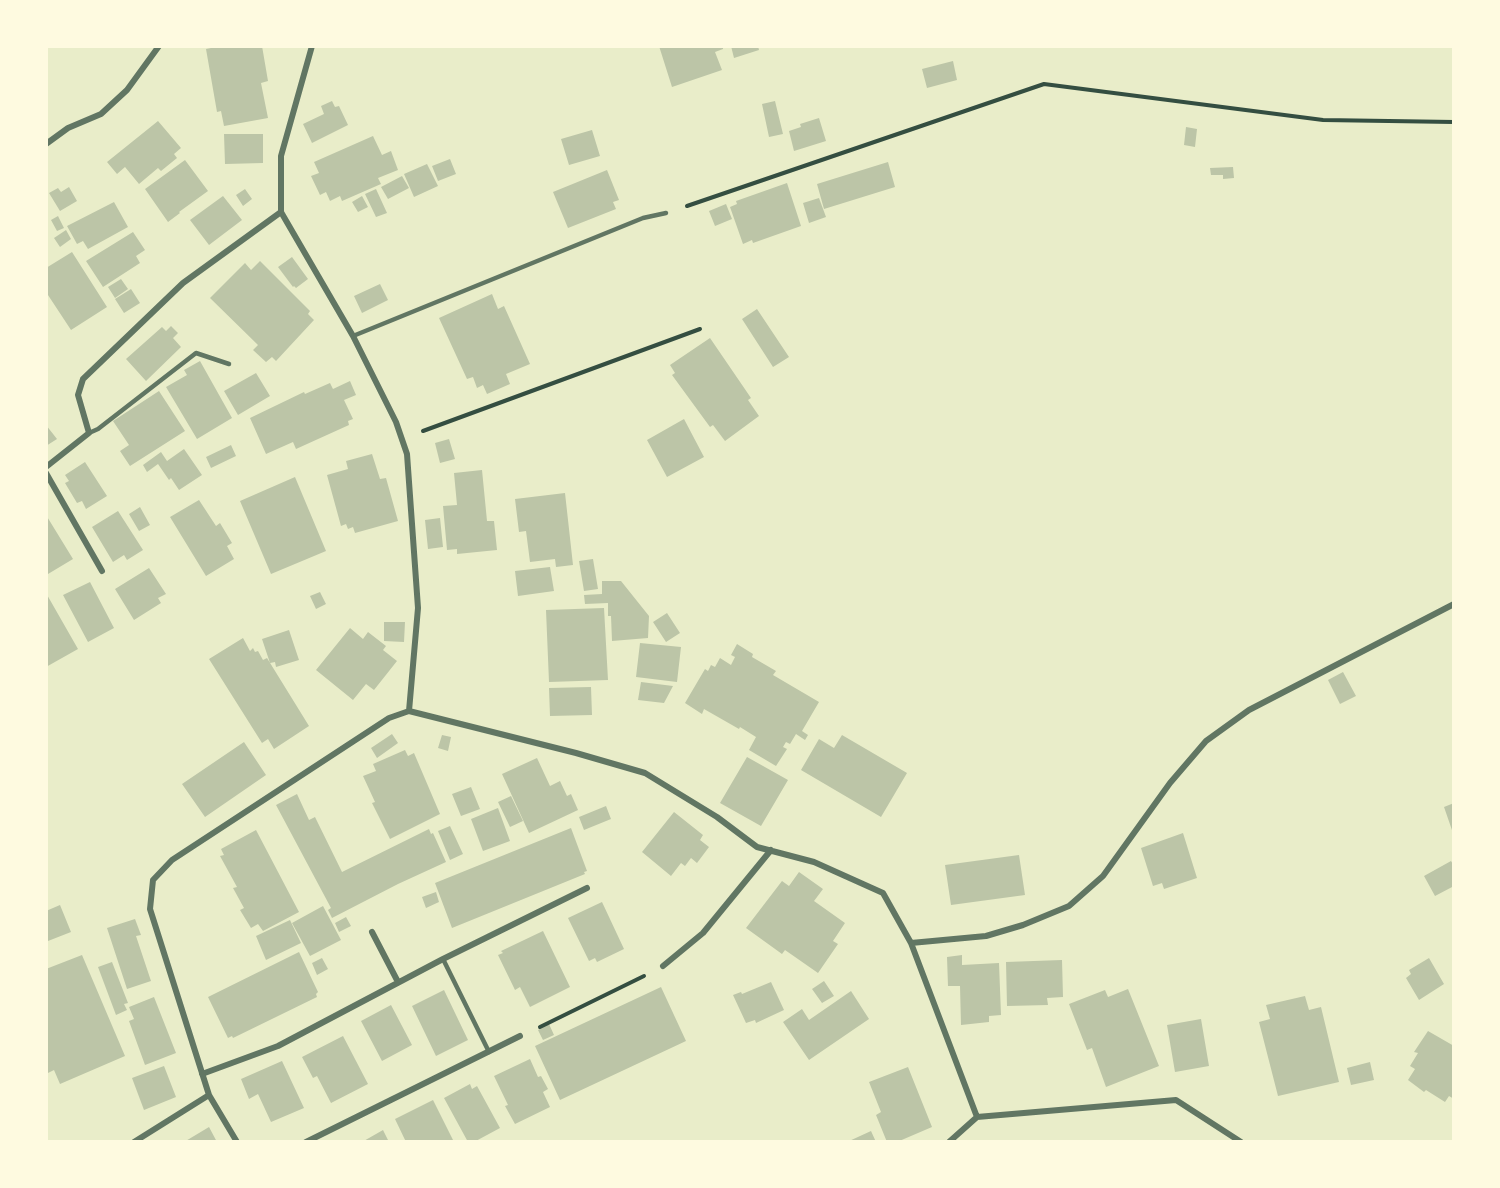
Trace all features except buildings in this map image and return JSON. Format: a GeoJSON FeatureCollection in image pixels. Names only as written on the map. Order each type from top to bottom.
{"type":"FeatureCollection","features":[{"type":"Feature","properties":{"kind":"street"},"geometry":{"type":"LineString","coordinates":[[46,144],[68,128],[101,114],[127,90],[159,46]]}},
{"type":"Feature","properties":{"kind":"street"},"geometry":{"type":"LineString","coordinates":[[312,46],[281,156],[281,212],[353,336],[396,422],[407,454],[418,608],[409,711]]}},
{"type":"Feature","properties":{"kind":"street"},"geometry":{"type":"LineString","coordinates":[[46,467],[89,433],[78,395],[82,379],[183,284],[281,212]]}},
{"type":"Feature","properties":{"kind":"street"},"geometry":{"type":"LineString","coordinates":[[46,473],[102,571]]}},
{"type":"Feature","properties":{"kind":"street"},"geometry":{"type":"LineString","coordinates":[[911,943],[986,936],[1023,925],[1069,906],[1103,876],[1170,783],[1206,741],[1249,710],[1454,604]]}},
{"type":"Feature","properties":{"kind":"street"},"geometry":{"type":"LineString","coordinates":[[237,1142],[209,1095],[202,1074],[150,909],[153,880],[172,860],[389,718],[409,711],[576,753],[645,773],[717,817],[757,847],[814,862],[884,893],[911,943],[977,1117]]}},
{"type":"Feature","properties":{"kind":"street"},"geometry":{"type":"LineString","coordinates":[[663,966],[703,933],[771,850]]}},
{"type":"Feature","properties":{"kind":"street"},"geometry":{"type":"LineString","coordinates":[[202,1074],[278,1046],[398,982],[587,888]]}},
{"type":"Feature","properties":{"kind":"street"},"geometry":{"type":"LineString","coordinates":[[372,932],[398,982]]}},
{"type":"Feature","properties":{"kind":"street"},"geometry":{"type":"LineString","coordinates":[[306,1142],[520,1036]]}},
{"type":"Feature","properties":{"kind":"street"},"geometry":{"type":"LineString","coordinates":[[134,1142],[209,1095]]}},
{"type":"Feature","properties":{"kind":"street"},"geometry":{"type":"LineString","coordinates":[[949,1142],[977,1117],[1176,1100],[1241,1142]]}},
{"type":"Feature","properties":{"kind":"lane"},"geometry":{"type":"LineString","coordinates":[[353,336],[643,218],[666,213]]}},
{"type":"Feature","properties":{"kind":"lane"},"geometry":{"type":"LineString","coordinates":[[89,433],[98,429],[196,353],[229,364]]}},
{"type":"Feature","properties":{"kind":"lane"},"geometry":{"type":"LineString","coordinates":[[443,959],[489,1052]]}},
{"type":"Feature","properties":{"kind":"path"},"geometry":{"type":"LineString","coordinates":[[666,213],[1044,84],[1323,120],[1454,122]]}},
{"type":"Feature","properties":{"kind":"path"},"geometry":{"type":"LineString","coordinates":[[402,438],[700,329]]}},
{"type":"Feature","properties":{"kind":"path"},"geometry":{"type":"LineString","coordinates":[[520,1036],[663,966]]}}]}
